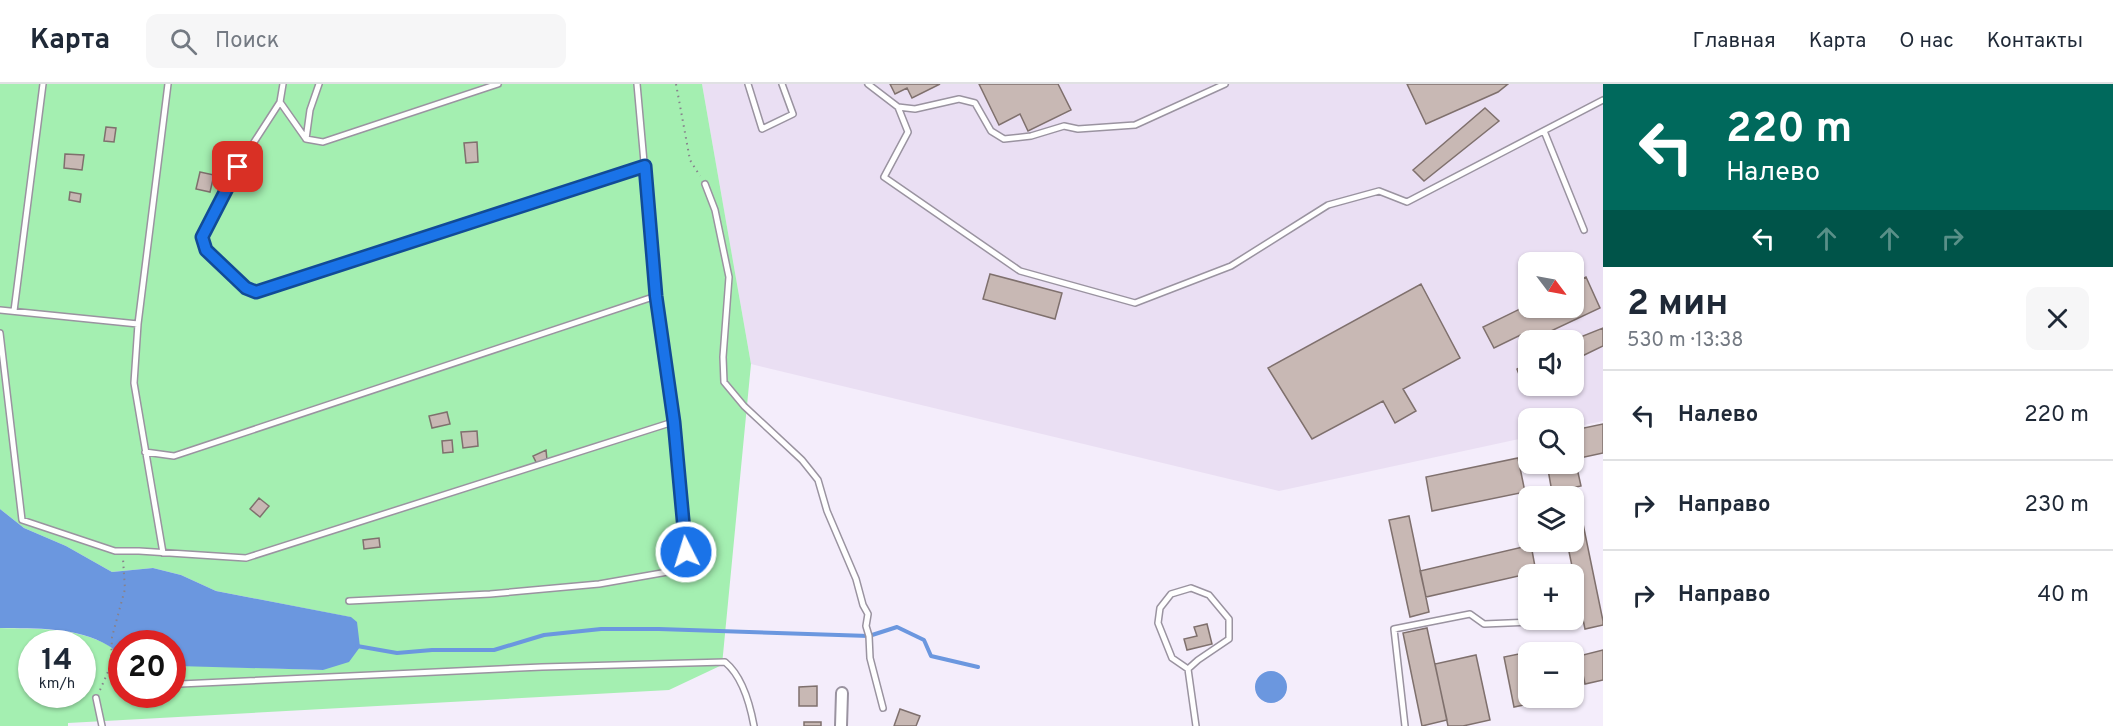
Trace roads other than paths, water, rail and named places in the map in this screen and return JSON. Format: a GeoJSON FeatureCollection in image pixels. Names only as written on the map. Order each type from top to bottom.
{"type":"FeatureCollection","features":[{"type":"Feature","properties":{"kind":"street"},"geometry":{"type":"LineString","coordinates":[[841,726],[842,693]]}},
{"type":"Feature","properties":{"kind":"lane"},"geometry":{"type":"LineString","coordinates":[[14,310],[43,84]]}},
{"type":"Feature","properties":{"kind":"lane"},"geometry":{"type":"LineString","coordinates":[[163,553],[134,382],[138,324],[168,84]]}},
{"type":"Feature","properties":{"kind":"lane"},"geometry":{"type":"LineString","coordinates":[[283,84],[280,102],[238,167],[202,237],[206,250],[246,288],[256,292],[645,166]]}},
{"type":"Feature","properties":{"kind":"lane"},"geometry":{"type":"LineString","coordinates":[[306,139],[310,110],[319,84]]}},
{"type":"Feature","properties":{"kind":"lane"},"geometry":{"type":"LineString","coordinates":[[280,102],[306,139],[323,142],[498,84]]}},
{"type":"Feature","properties":{"kind":"lane"},"geometry":{"type":"LineString","coordinates":[[349,601],[490,594],[588,585],[680,570],[686,552],[674,422],[656,296],[637,84]]}},
{"type":"Feature","properties":{"kind":"lane"},"geometry":{"type":"LineString","coordinates":[[748,84],[762,129],[793,114],[782,84]]}},
{"type":"Feature","properties":{"kind":"lane"},"geometry":{"type":"LineString","coordinates":[[868,84],[898,107],[908,132],[884,177],[1020,271],[1135,303],[1232,266],[1328,205],[1379,192],[1407,202],[1603,100]]}},
{"type":"Feature","properties":{"kind":"lane"},"geometry":{"type":"LineString","coordinates":[[898,107],[915,109],[960,99],[975,103],[991,131],[1004,139],[1031,136],[1064,126],[1078,129],[1135,126],[1225,84]]}},
{"type":"Feature","properties":{"kind":"lane"},"geometry":{"type":"LineString","coordinates":[[1544,131],[1584,230]]}},
{"type":"Feature","properties":{"kind":"lane"},"geometry":{"type":"LineString","coordinates":[[705,184],[715,210],[729,277],[723,357],[724,382],[744,406],[801,460],[818,480],[827,511],[868,614],[866,626],[870,658],[883,708]]}},
{"type":"Feature","properties":{"kind":"lane"},"geometry":{"type":"LineString","coordinates":[[146,452],[174,456],[656,296]]}},
{"type":"Feature","properties":{"kind":"lane"},"geometry":{"type":"LineString","coordinates":[[0,310],[138,324]]}},
{"type":"Feature","properties":{"kind":"lane"},"geometry":{"type":"LineString","coordinates":[[0,333],[22,520],[115,551],[246,558],[674,422]]}},
{"type":"Feature","properties":{"kind":"lane"},"geometry":{"type":"LineString","coordinates":[[1188,669],[1229,639],[1229,620],[1209,595],[1191,588],[1171,594],[1160,608],[1158,623],[1172,658],[1188,669],[1196,726]]}},
{"type":"Feature","properties":{"kind":"lane"},"geometry":{"type":"LineString","coordinates":[[1405,726],[1394,628],[1470,614],[1484,624],[1518,623]]}},
{"type":"Feature","properties":{"kind":"lane"},"geometry":{"type":"LineString","coordinates":[[186,684],[542,667],[725,662],[733,669],[744,692],[754,726]]}},
{"type":"Feature","properties":{"kind":"lane"},"geometry":{"type":"LineString","coordinates":[[96,698],[102,726]]}},
{"type":"Feature","properties":{"kind":"water"},"geometry":{"type":"Polygon","coordinates":[[[0,509],[24,528],[66,546],[112,572],[153,568],[181,575],[216,591],[351,617],[357,622],[360,647],[349,662],[323,670],[186,666],[186,630],[108,630],[108,646],[96,640],[96,630],[0,628],[0,509]]]}},
{"type":"Feature","properties":{"kind":"water"},"geometry":{"type":"Polygon","coordinates":[[[1271,671],[1282,676],[1287,687],[1282,698],[1271,703],[1260,698],[1255,687],[1260,676],[1271,671]]]}},
{"type":"Feature","properties":{"kind":"waterway"},"geometry":{"type":"LineString","coordinates":[[357,646],[397,653],[432,650],[494,650],[544,635],[601,629],[869,636],[897,627],[924,640],[931,656],[978,667]]}}]}
